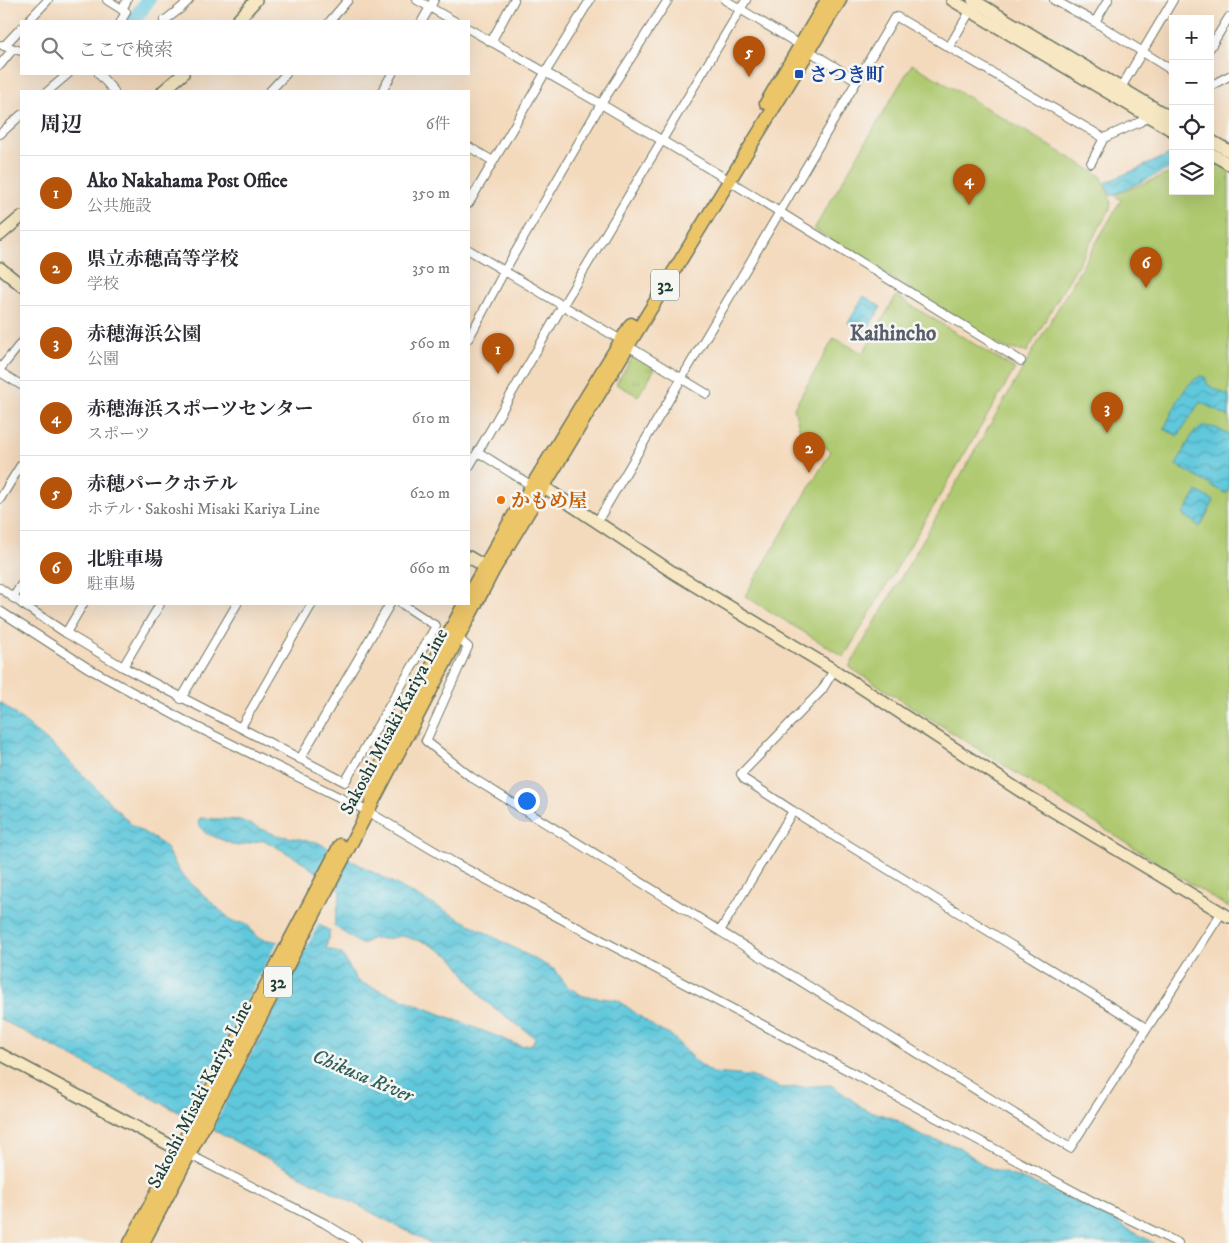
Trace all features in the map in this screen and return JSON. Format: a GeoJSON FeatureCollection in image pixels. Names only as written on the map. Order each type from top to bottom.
{"type":"FeatureCollection","features":[{"type":"Feature","properties":{"kind":"main road","name":"Sakoshi Misaki Kariya Line"},"geometry":{"type":"LineString","coordinates":[[470,604],[538,486],[804,48],[827,0]]}},
{"type":"Feature","properties":{"kind":"main road","name":"Sakoshi Misaki Kariya Line"},"geometry":{"type":"LineString","coordinates":[[804,48],[840,0]]}},
{"type":"Feature","properties":{"kind":"main road","name":"Sakoshi Misaki Kariya Line"},"geometry":{"type":"LineString","coordinates":[[470,593],[489,569]]}},
{"type":"Feature","properties":{"kind":"main road","name":"Sakoshi Misaki Kariya Line"},"geometry":{"type":"LineString","coordinates":[[453,636],[464,605]]}},
{"type":"Feature","properties":{"kind":"main road","name":"Sakoshi Misaki Kariya Line"},"geometry":{"type":"LineString","coordinates":[[130,1243],[186,1148],[470,605]]}},
{"type":"Feature","properties":{"kind":"main road","name":"Sakoshi Misaki Kariya Line"},"geometry":{"type":"LineString","coordinates":[[143,1243],[186,1148]]}},
{"type":"Feature","properties":{"kind":"street"},"geometry":{"type":"LineString","coordinates":[[29,20],[48,0]]}},
{"type":"Feature","properties":{"kind":"street"},"geometry":{"type":"LineString","coordinates":[[107,0],[126,12],[122,20]]}},
{"type":"Feature","properties":{"kind":"street"},"geometry":{"type":"LineString","coordinates":[[122,10],[126,0]]}},
{"type":"Feature","properties":{"kind":"street"},"geometry":{"type":"LineString","coordinates":[[165,20],[189,0]]}},
{"type":"Feature","properties":{"kind":"street"},"geometry":{"type":"LineString","coordinates":[[238,20],[256,0]]}},
{"type":"Feature","properties":{"kind":"street"},"geometry":{"type":"LineString","coordinates":[[331,20],[348,0]]}},
{"type":"Feature","properties":{"kind":"street"},"geometry":{"type":"LineString","coordinates":[[418,0],[432,4],[453,20]]}},
{"type":"Feature","properties":{"kind":"street"},"geometry":{"type":"LineString","coordinates":[[491,42],[514,0]]}},
{"type":"Feature","properties":{"kind":"street"},"geometry":{"type":"LineString","coordinates":[[470,201],[590,0]]}},
{"type":"Feature","properties":{"kind":"street"},"geometry":{"type":"LineString","coordinates":[[470,336],[505,270],[601,104],[668,0]]}},
{"type":"Feature","properties":{"kind":"street"},"geometry":{"type":"LineString","coordinates":[[725,0],[856,80]]}},
{"type":"Feature","properties":{"kind":"street"},"geometry":{"type":"LineString","coordinates":[[470,465],[562,304],[746,0]]}},
{"type":"Feature","properties":{"kind":"street"},"geometry":{"type":"LineString","coordinates":[[952,0],[974,3],[1151,112],[1169,128]]}},
{"type":"Feature","properties":{"kind":"street"},"geometry":{"type":"LineString","coordinates":[[1054,0],[1095,22],[1169,69]]}},
{"type":"Feature","properties":{"kind":"street"},"geometry":{"type":"LineString","coordinates":[[1095,22],[1108,0]]}},
{"type":"Feature","properties":{"kind":"street"},"geometry":{"type":"LineString","coordinates":[[1118,93],[1173,0]]}},
{"type":"Feature","properties":{"kind":"street"},"geometry":{"type":"LineString","coordinates":[[949,47],[974,3]]}},
{"type":"Feature","properties":{"kind":"street"},"geometry":{"type":"LineString","coordinates":[[423,20],[432,4]]}},
{"type":"Feature","properties":{"kind":"street"},"geometry":{"type":"LineString","coordinates":[[597,522],[894,18],[897,17],[1104,138]]}},
{"type":"Feature","properties":{"kind":"street"},"geometry":{"type":"LineString","coordinates":[[1214,41],[1229,17]]}},
{"type":"Feature","properties":{"kind":"street"},"geometry":{"type":"LineString","coordinates":[[17,50],[2,45],[20,29]]}},
{"type":"Feature","properties":{"kind":"street"},"geometry":{"type":"LineString","coordinates":[[470,31],[601,104],[726,178],[1021,361]]}},
{"type":"Feature","properties":{"kind":"street"},"geometry":{"type":"LineString","coordinates":[[0,65],[17,50]]}},
{"type":"Feature","properties":{"kind":"street"},"geometry":{"type":"LineString","coordinates":[[49,90],[67,75]]}},
{"type":"Feature","properties":{"kind":"street"},"geometry":{"type":"LineString","coordinates":[[100,75],[113,90]]}},
{"type":"Feature","properties":{"kind":"street"},"geometry":{"type":"LineString","coordinates":[[164,90],[182,75]]}},
{"type":"Feature","properties":{"kind":"street"},"geometry":{"type":"LineString","coordinates":[[271,90],[285,75]]}},
{"type":"Feature","properties":{"kind":"street"},"geometry":{"type":"LineString","coordinates":[[383,90],[391,75]]}},
{"type":"Feature","properties":{"kind":"street"},"geometry":{"type":"LineString","coordinates":[[1214,84],[1229,76]]}},
{"type":"Feature","properties":{"kind":"street"},"geometry":{"type":"LineString","coordinates":[[1091,163],[1104,138],[1140,122],[1151,112]]}},
{"type":"Feature","properties":{"kind":"street"},"geometry":{"type":"LineString","coordinates":[[1151,112],[1169,118]]}},
{"type":"Feature","properties":{"kind":"street"},"geometry":{"type":"LineString","coordinates":[[0,134],[20,116]]}},
{"type":"Feature","properties":{"kind":"street"},"geometry":{"type":"LineString","coordinates":[[1214,142],[1225,149]]}},
{"type":"Feature","properties":{"kind":"street"},"geometry":{"type":"LineString","coordinates":[[470,148],[493,161]]}},
{"type":"Feature","properties":{"kind":"street"},"geometry":{"type":"LineString","coordinates":[[1214,155],[1229,164]]}},
{"type":"Feature","properties":{"kind":"street"},"geometry":{"type":"LineString","coordinates":[[0,235],[20,218]]}},
{"type":"Feature","properties":{"kind":"street"},"geometry":{"type":"LineString","coordinates":[[470,251],[562,304],[707,394]]}},
{"type":"Feature","properties":{"kind":"street"},"geometry":{"type":"LineString","coordinates":[[0,268],[20,284]]}},
{"type":"Feature","properties":{"kind":"street"},"geometry":{"type":"LineString","coordinates":[[20,344],[0,370],[20,384]]}},
{"type":"Feature","properties":{"kind":"street"},"geometry":{"type":"LineString","coordinates":[[404,605],[468,647],[426,741],[471,778],[1070,1148],[1146,1028],[1225,914],[1028,796],[834,670],[674,573],[597,522],[478,452]]}},
{"type":"Feature","properties":{"kind":"street"},"geometry":{"type":"LineString","coordinates":[[0,499],[20,467]]}},
{"type":"Feature","properties":{"kind":"street"},"geometry":{"type":"LineString","coordinates":[[470,559],[489,569]]}},
{"type":"Feature","properties":{"kind":"street"},"geometry":{"type":"LineString","coordinates":[[13,598],[20,587]]}},
{"type":"Feature","properties":{"kind":"street"},"geometry":{"type":"LineString","coordinates":[[0,588],[20,603]]}},
{"type":"Feature","properties":{"kind":"street"},"geometry":{"type":"LineString","coordinates":[[24,605],[66,633],[181,699],[241,727],[345,782],[387,718],[436,626]]}},
{"type":"Feature","properties":{"kind":"street"},"geometry":{"type":"LineString","coordinates":[[66,633],[82,605]]}},
{"type":"Feature","properties":{"kind":"street"},"geometry":{"type":"LineString","coordinates":[[123,667],[159,605]]}},
{"type":"Feature","properties":{"kind":"street"},"geometry":{"type":"LineString","coordinates":[[181,699],[235,605]]}},
{"type":"Feature","properties":{"kind":"street"},"geometry":{"type":"LineString","coordinates":[[241,727],[311,605]]}},
{"type":"Feature","properties":{"kind":"street"},"geometry":{"type":"LineString","coordinates":[[300,759],[389,605]]}},
{"type":"Feature","properties":{"kind":"street"},"geometry":{"type":"LineString","coordinates":[[0,611],[81,664],[130,692],[1092,1201],[1178,1243]]}},
{"type":"Feature","properties":{"kind":"street"},"geometry":{"type":"LineString","coordinates":[[834,670],[822,690],[741,774],[744,779],[1146,1028]]}},
{"type":"Feature","properties":{"kind":"street"},"geometry":{"type":"LineString","coordinates":[[720,931],[793,811]]}},
{"type":"Feature","properties":{"kind":"street"},"geometry":{"type":"LineString","coordinates":[[0,1054],[186,1148],[357,1243]]}},
{"type":"Feature","properties":{"kind":"green space"},"geometry":{"type":"Polygon","coordinates":[[[912,64],[1101,176],[1111,201],[1110,209],[1027,352],[1004,348],[814,229],[912,64]]]}},
{"type":"Feature","properties":{"kind":"green space"},"geometry":{"type":"Polygon","coordinates":[[[1229,139],[1229,908],[849,667],[1121,200],[1114,195],[1169,174],[1169,195],[1214,195],[1214,147],[1229,139]]]}},
{"type":"Feature","properties":{"kind":"green space"},"geometry":{"type":"Polygon","coordinates":[[[896,296],[1015,369],[844,657],[745,596],[831,451],[800,431],[794,408],[834,338],[863,353],[896,296]]]}},
{"type":"Feature","properties":{"kind":"green space"},"geometry":{"type":"Polygon","coordinates":[[[634,354],[656,367],[638,396],[616,384],[634,354]]]}},
{"type":"Feature","properties":{"kind":"water"},"geometry":{"type":"Polygon","coordinates":[[[1169,155],[1169,169],[1111,196],[1105,183],[1169,155]]]}},
{"type":"Feature","properties":{"kind":"water"},"geometry":{"type":"Polygon","coordinates":[[[864,296],[881,307],[865,333],[848,323],[864,296]]]}},
{"type":"Feature","properties":{"kind":"water"},"geometry":{"type":"Polygon","coordinates":[[[1201,376],[1205,377],[1208,385],[1229,396],[1229,417],[1200,402],[1178,436],[1164,429],[1183,392],[1188,385],[1201,376]]]}},
{"type":"Feature","properties":{"kind":"water"},"geometry":{"type":"Polygon","coordinates":[[[1204,426],[1216,428],[1229,435],[1229,488],[1226,494],[1176,465],[1193,433],[1204,426]]]}},
{"type":"Feature","properties":{"kind":"water"},"geometry":{"type":"Polygon","coordinates":[[[1197,491],[1214,501],[1200,527],[1183,515],[1197,491]]]}},
{"type":"Feature","properties":{"kind":"water","name":"Chikusa River"},"geometry":{"type":"Polygon","coordinates":[[[0,702],[57,749],[132,825],[164,845],[181,874],[233,922],[246,923],[258,938],[279,942],[312,921],[330,931],[326,948],[342,954],[357,981],[521,1046],[532,1044],[535,1038],[485,1001],[452,957],[427,943],[402,936],[385,939],[372,938],[362,945],[334,926],[341,891],[301,861],[264,840],[237,846],[205,833],[198,823],[200,818],[240,820],[276,835],[317,842],[555,970],[568,987],[583,996],[618,1000],[657,1029],[672,1036],[694,1060],[713,1073],[750,1076],[782,1088],[831,1085],[866,1110],[893,1118],[924,1137],[959,1147],[985,1166],[1053,1190],[1154,1243],[430,1243],[0,1019],[0,702]]]}},
{"type":"Feature","properties":{"kind":"pier"},"geometry":{"type":"Polygon","coordinates":[[[311,919],[319,923],[210,1132],[185,1119],[279,939],[311,919]]]}},
{"type":"Feature","properties":{"kind":"waterway"},"geometry":{"type":"LineString","coordinates":[[134,20],[148,0]]}},
{"type":"Feature","properties":{"kind":"tunnel"},"geometry":{"type":"LineString","coordinates":[[390,720],[426,741]]}},
{"type":"Feature","properties":{"kind":"place","name":"さつき町"},"geometry":{"type":"Point","coordinates":[799,74]}},
{"type":"Feature","properties":{"kind":"place","name":"赤穂パークホテル"},"geometry":{"type":"Point","coordinates":[749,77]}},
{"type":"Feature","properties":{"kind":"place","name":"赤穂海浜スポーツセンター"},"geometry":{"type":"Point","coordinates":[969,205]}},
{"type":"Feature","properties":{"kind":"place","name":"北駐車場"},"geometry":{"type":"Point","coordinates":[1146,288]}},
{"type":"Feature","properties":{"kind":"place","name":"Ako Nakahama Post Office"},"geometry":{"type":"Point","coordinates":[498,374]}},
{"type":"Feature","properties":{"kind":"place","name":"赤穂海浜公園"},"geometry":{"type":"Point","coordinates":[1107,433]}},
{"type":"Feature","properties":{"kind":"place","name":"県立赤穂高等学校"},"geometry":{"type":"Point","coordinates":[809,473]}},
{"type":"Feature","properties":{"kind":"place","name":"かもめ屋"},"geometry":{"type":"Point","coordinates":[501,500]}},
{"type":"Feature","properties":{"kind":"district","name":"Kaihincho"},"geometry":{"type":"Point","coordinates":[893,333]}}]}
